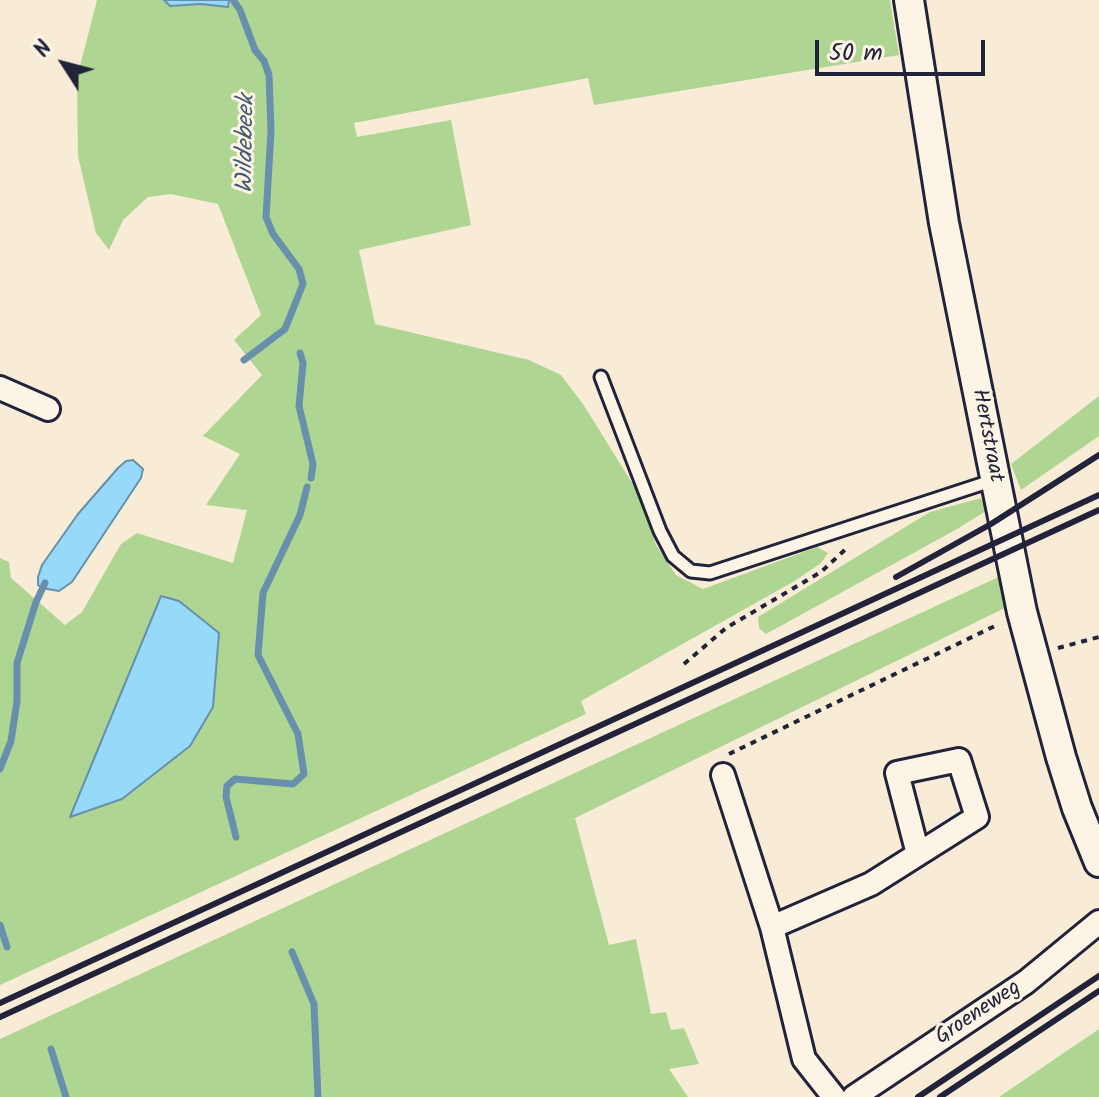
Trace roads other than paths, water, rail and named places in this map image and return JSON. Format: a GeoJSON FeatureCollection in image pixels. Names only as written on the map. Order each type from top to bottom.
{"type":"FeatureCollection","features":[{"type":"Feature","properties":{"kind":"street","name":"Hertstraat"},"geometry":{"type":"LineString","coordinates":[[909,0],[944,223],[1022,612],[1065,770],[1099,862]]}},
{"type":"Feature","properties":{"kind":"street"},"geometry":{"type":"LineString","coordinates":[[0,388],[48,409]]}},
{"type":"Feature","properties":{"kind":"street"},"geometry":{"type":"LineString","coordinates":[[772,927],[871,884],[977,817],[959,760],[897,773],[918,854]]}},
{"type":"Feature","properties":{"kind":"street"},"geometry":{"type":"LineString","coordinates":[[723,775],[772,927],[804,1059],[834,1097]]}},
{"type":"Feature","properties":{"kind":"street","name":"Groeneweg"},"geometry":{"type":"LineString","coordinates":[[854,1097],[1026,982],[1099,922]]}},
{"type":"Feature","properties":{"kind":"lane"},"geometry":{"type":"LineString","coordinates":[[601,377],[660,531],[673,556],[691,571],[710,573],[994,480]]}},
{"type":"Feature","properties":{"kind":"water"},"geometry":{"type":"Polygon","coordinates":[[[164,0],[229,0],[228,7],[201,4],[170,6],[164,0]]]}},
{"type":"Feature","properties":{"kind":"water"},"geometry":{"type":"Polygon","coordinates":[[[133,460],[143,469],[141,478],[72,582],[59,591],[42,588],[38,585],[38,577],[42,565],[78,514],[118,468],[126,461],[133,460]]]}},
{"type":"Feature","properties":{"kind":"water"},"geometry":{"type":"Polygon","coordinates":[[[161,596],[179,601],[219,633],[213,707],[190,746],[122,799],[70,817],[161,596]]]}},
{"type":"Feature","properties":{"kind":"waterway","name":"Wildebeek"},"geometry":{"type":"LineString","coordinates":[[233,0],[269,75],[271,131],[266,217],[273,234],[299,269],[303,284],[285,329],[244,360]]}},
{"type":"Feature","properties":{"kind":"waterway"},"geometry":{"type":"LineString","coordinates":[[300,353],[303,363],[299,406],[313,464],[311,478]]}},
{"type":"Feature","properties":{"kind":"waterway"},"geometry":{"type":"LineString","coordinates":[[236,837],[226,797],[227,786],[235,779],[293,784],[304,774],[298,734],[258,655],[263,593],[300,515],[307,487]]}},
{"type":"Feature","properties":{"kind":"waterway","name":"Wildebeek"},"geometry":{"type":"LineString","coordinates":[[0,769],[11,741],[17,701],[17,663],[45,583]]}},
{"type":"Feature","properties":{"kind":"waterway","name":"Wildebeek"},"geometry":{"type":"LineString","coordinates":[[0,925],[7,947]]}},
{"type":"Feature","properties":{"kind":"waterway"},"geometry":{"type":"LineString","coordinates":[[292,952],[314,1004],[318,1097]]}},
{"type":"Feature","properties":{"kind":"waterway","name":"Wildebeek"},"geometry":{"type":"LineString","coordinates":[[51,1049],[66,1097]]}},
{"type":"Feature","properties":{"kind":"railway"},"geometry":{"type":"LineString","coordinates":[[896,577],[991,524],[1099,455]]}},
{"type":"Feature","properties":{"kind":"railway"},"geometry":{"type":"LineString","coordinates":[[0,1003],[1099,495]]}},
{"type":"Feature","properties":{"kind":"railway"},"geometry":{"type":"LineString","coordinates":[[0,1017],[1099,510]]}},
{"type":"Feature","properties":{"kind":"railway"},"geometry":{"type":"LineString","coordinates":[[918,1097],[1099,976]]}},
{"type":"Feature","properties":{"kind":"railway"},"geometry":{"type":"LineString","coordinates":[[940,1097],[1099,991]]}}]}
